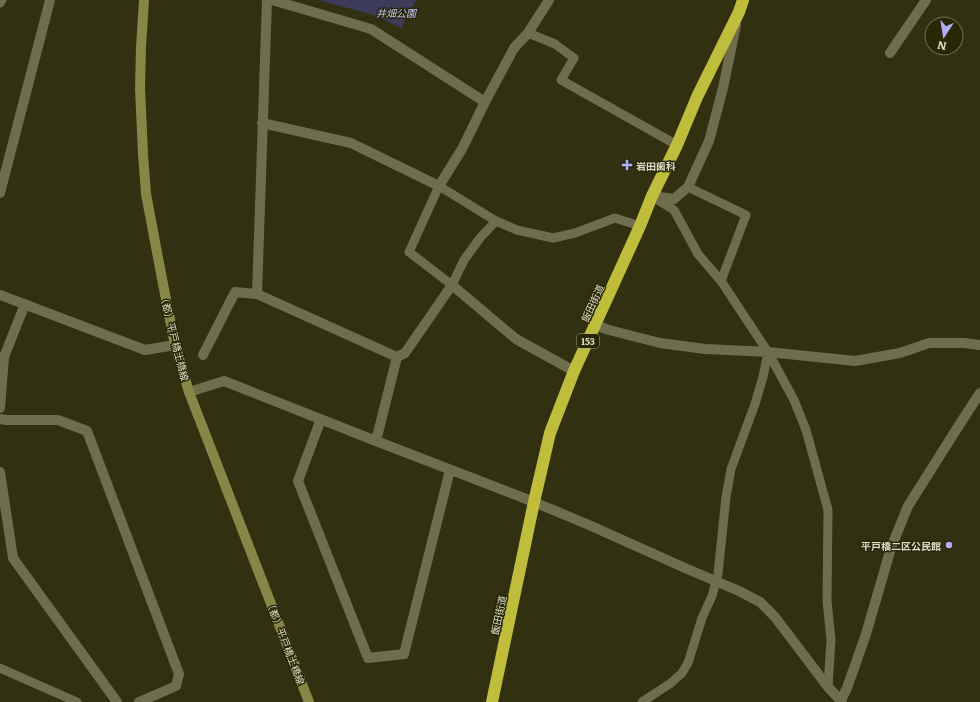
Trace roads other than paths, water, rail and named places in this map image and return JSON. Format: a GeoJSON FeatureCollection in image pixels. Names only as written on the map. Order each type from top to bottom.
{"type":"FeatureCollection","features":[{"type":"Feature","properties":{"kind":"highway","name":"飯田街道"},"geometry":{"type":"LineString","coordinates":[[492,702],[550,433],[574,371],[640,226],[652,196],[677,145],[697,97],[739,12],[743,0]]}},
{"type":"Feature","properties":{"kind":"street"},"geometry":{"type":"LineString","coordinates":[[0,192],[50,0]]}},
{"type":"Feature","properties":{"kind":"street","name":"（都）平戸橋土橋線"},"geometry":{"type":"LineString","coordinates":[[144,0],[140,88],[146,194],[175,345],[189,392],[309,702]]}},
{"type":"Feature","properties":{"kind":"street"},"geometry":{"type":"LineString","coordinates":[[257,294],[267,0]]}},
{"type":"Feature","properties":{"kind":"street"},"geometry":{"type":"LineString","coordinates":[[272,0],[371,29],[485,102]]}},
{"type":"Feature","properties":{"kind":"street"},"geometry":{"type":"LineString","coordinates":[[262,123],[351,143],[439,186],[462,149],[514,48],[528,33],[549,0]]}},
{"type":"Feature","properties":{"kind":"street"},"geometry":{"type":"LineString","coordinates":[[890,53],[926,0]]}},
{"type":"Feature","properties":{"kind":"street"},"geometry":{"type":"LineString","coordinates":[[652,196],[674,199],[688,187],[709,140],[723,88],[739,12]]}},
{"type":"Feature","properties":{"kind":"street"},"geometry":{"type":"LineString","coordinates":[[376,441],[397,357],[405,353],[452,285],[516,339],[574,371]]}},
{"type":"Feature","properties":{"kind":"street"},"geometry":{"type":"LineString","coordinates":[[203,355],[235,292],[257,294],[397,357]]}},
{"type":"Feature","properties":{"kind":"street"},"geometry":{"type":"LineString","coordinates":[[0,295],[145,350],[175,345]]}},
{"type":"Feature","properties":{"kind":"street"},"geometry":{"type":"LineString","coordinates":[[0,408],[4,357],[25,304]]}},
{"type":"Feature","properties":{"kind":"street"},"geometry":{"type":"LineString","coordinates":[[595,325],[660,343],[705,349],[768,352],[856,361],[900,353],[929,343],[964,343],[980,345]]}},
{"type":"Feature","properties":{"kind":"street"},"geometry":{"type":"LineString","coordinates":[[189,392],[224,381],[534,502],[739,591],[760,602],[775,617],[841,702],[866,634],[891,548],[908,506],[980,393]]}},
{"type":"Feature","properties":{"kind":"street"},"geometry":{"type":"LineString","coordinates":[[0,418],[6,420],[58,420],[87,432],[179,674],[176,686],[139,702]]}},
{"type":"Feature","properties":{"kind":"street"},"geometry":{"type":"LineString","coordinates":[[321,419],[298,481],[368,658],[404,654],[450,470]]}},
{"type":"Feature","properties":{"kind":"street"},"geometry":{"type":"LineString","coordinates":[[0,472],[13,558],[117,702]]}},
{"type":"Feature","properties":{"kind":"lane"},"geometry":{"type":"LineString","coordinates":[[528,33],[555,44],[574,58],[561,80],[677,145]]}},
{"type":"Feature","properties":{"kind":"lane"},"geometry":{"type":"LineString","coordinates":[[496,221],[480,238],[464,260],[452,285],[409,252],[439,186],[496,221],[517,230],[553,238],[575,233],[615,218],[640,226]]}},
{"type":"Feature","properties":{"kind":"lane"},"geometry":{"type":"LineString","coordinates":[[688,187],[746,215],[721,281]]}},
{"type":"Feature","properties":{"kind":"lane"},"geometry":{"type":"LineString","coordinates":[[652,196],[674,210],[698,254],[721,281],[768,352],[794,400],[806,430],[828,510],[827,601],[830,640],[828,687]]}},
{"type":"Feature","properties":{"kind":"lane"},"geometry":{"type":"LineString","coordinates":[[642,702],[682,674],[688,663],[702,618],[717,582],[726,497],[731,469],[755,404],[763,377],[768,352]]}},
{"type":"Feature","properties":{"kind":"lane"},"geometry":{"type":"LineString","coordinates":[[0,668],[77,702]]}},
{"type":"Feature","properties":{"kind":"place","name":"岩田歯科"},"geometry":{"type":"Point","coordinates":[627,165]}},
{"type":"Feature","properties":{"kind":"place","name":"平戸橋二区公民館"},"geometry":{"type":"Point","coordinates":[949,545]}},
{"type":"Feature","properties":{"kind":"park label","name":"井畑公園"},"geometry":{"type":"Point","coordinates":[396,12]}}]}
